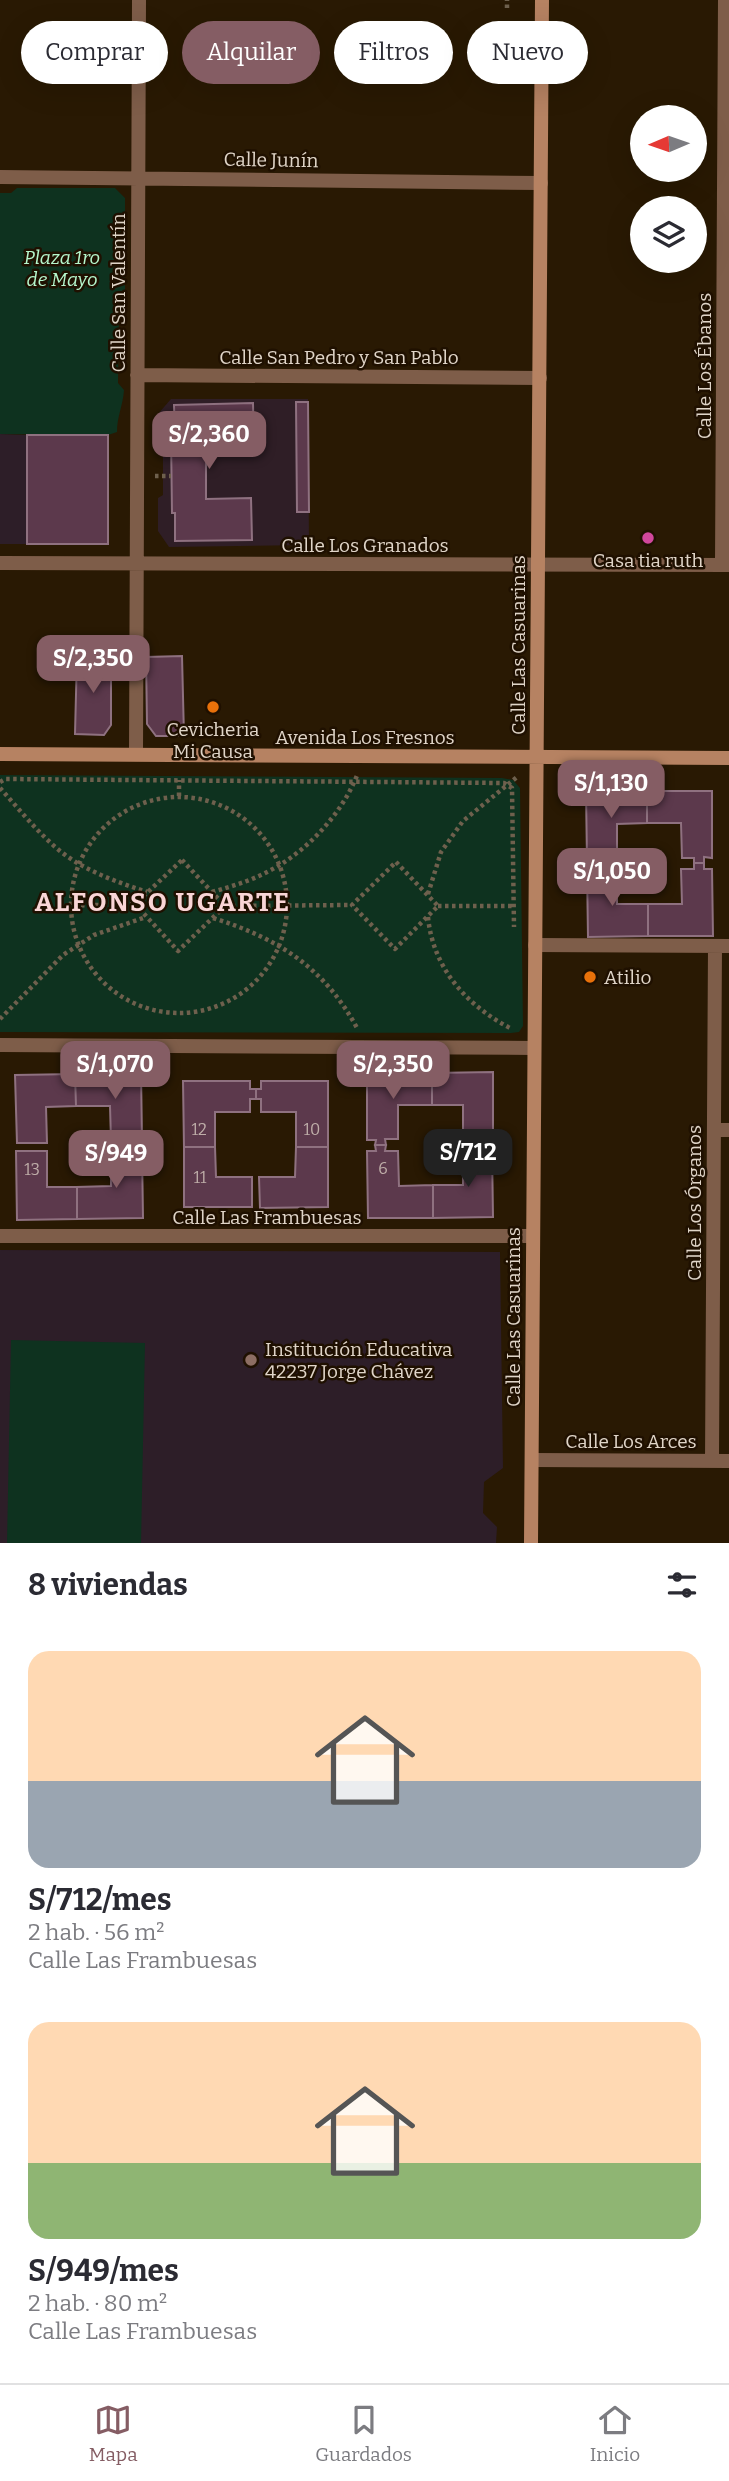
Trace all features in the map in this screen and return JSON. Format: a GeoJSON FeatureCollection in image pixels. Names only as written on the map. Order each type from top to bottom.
{"type":"FeatureCollection","features":[{"type":"Feature","properties":{"kind":"street","name":"Calle San Valentín"},"geometry":{"type":"LineString","coordinates":[[136,754],[139,0]]}},
{"type":"Feature","properties":{"kind":"street","name":"Calle Las Casuarinas"},"geometry":{"type":"LineString","coordinates":[[531,1543],[541,0]]}},
{"type":"Feature","properties":{"kind":"street","name":"Calle Los Ébanos"},"geometry":{"type":"LineString","coordinates":[[725,0],[725,565]]}},
{"type":"Feature","properties":{"kind":"street","name":"Calle Junín"},"geometry":{"type":"LineString","coordinates":[[0,177],[541,183]]}},
{"type":"Feature","properties":{"kind":"street","name":"Calle San Pedro y San Pablo"},"geometry":{"type":"LineString","coordinates":[[137,375],[540,378]]}},
{"type":"Feature","properties":{"kind":"street","name":"Calle Los Granados"},"geometry":{"type":"LineString","coordinates":[[0,563],[725,565]]}},
{"type":"Feature","properties":{"kind":"street","name":"Avenida Los Fresnos"},"geometry":{"type":"LineString","coordinates":[[0,754],[729,758]]}},
{"type":"Feature","properties":{"kind":"street"},"geometry":{"type":"LineString","coordinates":[[535,945],[722,946]]}},
{"type":"Feature","properties":{"kind":"street","name":"Calle Los Órganos"},"geometry":{"type":"LineString","coordinates":[[712,1461],[714,1130],[722,946]]}},
{"type":"Feature","properties":{"kind":"street"},"geometry":{"type":"LineString","coordinates":[[0,1045],[534,1048]]}},
{"type":"Feature","properties":{"kind":"street"},"geometry":{"type":"LineString","coordinates":[[714,1130],[729,1130]]}},
{"type":"Feature","properties":{"kind":"street","name":"Calle Las Frambuesas"},"geometry":{"type":"LineString","coordinates":[[0,1236],[533,1236]]}},
{"type":"Feature","properties":{"kind":"street","name":"Calle Los Arces"},"geometry":{"type":"LineString","coordinates":[[532,1460],[729,1461]]}},
{"type":"Feature","properties":{"kind":"path"},"geometry":{"type":"LineString","coordinates":[[507,0],[507,8]]}},
{"type":"Feature","properties":{"kind":"path"},"geometry":{"type":"LineString","coordinates":[[212,892],[246,881],[279,865],[315,836],[337,811],[354,783],[364,756]]}},
{"type":"Feature","properties":{"kind":"path"},"geometry":{"type":"LineString","coordinates":[[427,895],[441,852],[463,821],[508,785],[537,757]]}},
{"type":"Feature","properties":{"kind":"path"},"geometry":{"type":"LineString","coordinates":[[0,782],[5,779],[18,779],[504,783],[512,788],[514,932]]}},
{"type":"Feature","properties":{"kind":"path"},"geometry":{"type":"LineString","coordinates":[[0,788],[48,840],[79,863],[112,880],[148,892]]}},
{"type":"Feature","properties":{"kind":"path"},"geometry":{"type":"LineString","coordinates":[[186,795],[221,804],[252,823],[274,852],[279,865],[286,886],[286,922],[275,957],[253,985],[223,1005],[188,1014],[153,1012],[120,997],[94,973],[78,945],[70,905],[75,871],[79,863],[91,839],[118,814],[150,799],[186,795]]}},
{"type":"Feature","properties":{"kind":"path"},"geometry":{"type":"LineString","coordinates":[[60,906],[135,904],[182,859],[225,906]]}},
{"type":"Feature","properties":{"kind":"path"},"geometry":{"type":"LineString","coordinates":[[135,904],[178,951],[225,906],[352,905],[396,862],[438,906],[513,906]]}},
{"type":"Feature","properties":{"kind":"path"},"geometry":{"type":"LineString","coordinates":[[352,905],[395,949],[438,906]]}},
{"type":"Feature","properties":{"kind":"path"},"geometry":{"type":"LineString","coordinates":[[1,1023],[44,973],[78,945],[94,935],[146,916]]}},
{"type":"Feature","properties":{"kind":"path"},"geometry":{"type":"LineString","coordinates":[[428,916],[438,958],[457,989],[486,1015],[507,1029],[519,1032],[534,1048]]}},
{"type":"Feature","properties":{"kind":"path"},"geometry":{"type":"LineString","coordinates":[[212,918],[246,929],[297,956],[325,982],[357,1028]]}},
{"type":"Feature","properties":{"kind":"path"},"geometry":{"type":"LineString","coordinates":[[181,1014],[181,1021]]}},
{"type":"Feature","properties":{"kind":"path"},"geometry":{"type":"LineString","coordinates":[[507,1029],[514,1021]]}},
{"type":"Feature","properties":{"kind":"path"},"geometry":{"type":"LineString","coordinates":[[344,1028],[370,1028]]}},
{"type":"Feature","properties":{"kind":"shaded area"},"geometry":{"type":"Polygon","coordinates":[[[171,399],[308,399],[309,545],[169,547],[158,531],[158,498],[163,495],[163,452],[158,450],[158,414],[171,399]]]}},
{"type":"Feature","properties":{"kind":"shaded area"},"geometry":{"type":"Polygon","coordinates":[[[0,434],[27,435],[27,544],[0,544],[0,434]]]}},
{"type":"Feature","properties":{"kind":"shaded area","name":"Institución Educativa 42237 Jorge Chávez"},"geometry":{"type":"Polygon","coordinates":[[[0,1250],[500,1252],[503,1468],[484,1482],[483,1513],[497,1527],[496,1543],[0,1543],[0,1250]]]}},
{"type":"Feature","properties":{"kind":"green space","name":"Plaza 1ro de Mayo"},"geometry":{"type":"Polygon","coordinates":[[[17,188],[115,188],[125,198],[125,302],[119,308],[118,383],[124,390],[117,432],[108,435],[0,434],[0,193],[11,193],[17,188]]]}},
{"type":"Feature","properties":{"kind":"green space"},"geometry":{"type":"Polygon","coordinates":[[[0,775],[513,780],[520,788],[523,1026],[519,1032],[511,1033],[0,1032],[0,775]]]}},
{"type":"Feature","properties":{"kind":"green space"},"geometry":{"type":"Polygon","coordinates":[[[11,1340],[145,1343],[141,1543],[7,1543],[11,1340]]]}},
{"type":"Feature","properties":{"kind":"building"},"geometry":{"type":"Polygon","coordinates":[[[296,402],[308,402],[309,512],[297,512],[296,402]]]}},
{"type":"Feature","properties":{"kind":"building"},"geometry":{"type":"Polygon","coordinates":[[[253,403],[254,454],[206,455],[206,499],[251,498],[252,540],[175,541],[171,436],[175,436],[174,405],[253,403]]]}},
{"type":"Feature","properties":{"kind":"building"},"geometry":{"type":"Polygon","coordinates":[[[27,435],[108,435],[108,544],[27,544],[27,435]]]}},
{"type":"Feature","properties":{"kind":"building"},"geometry":{"type":"Polygon","coordinates":[[[77,655],[111,656],[111,725],[104,735],[75,734],[77,655]]]}},
{"type":"Feature","properties":{"kind":"building"},"geometry":{"type":"Polygon","coordinates":[[[182,656],[184,736],[156,736],[147,724],[146,657],[182,656]]]}},
{"type":"Feature","properties":{"kind":"building"},"geometry":{"type":"Polygon","coordinates":[[[647,791],[712,791],[712,858],[704,857],[704,863],[694,863],[694,858],[682,858],[681,823],[647,823],[647,791]]]}},
{"type":"Feature","properties":{"kind":"building"},"geometry":{"type":"Polygon","coordinates":[[[647,791],[647,823],[617,824],[617,860],[587,860],[586,792],[647,791]]]}},
{"type":"Feature","properties":{"kind":"building"},"geometry":{"type":"Polygon","coordinates":[[[694,863],[704,863],[704,869],[712,869],[713,936],[648,936],[648,904],[682,904],[681,869],[694,869],[694,863]]]}},
{"type":"Feature","properties":{"kind":"building"},"geometry":{"type":"Polygon","coordinates":[[[587,868],[617,868],[617,904],[648,904],[648,936],[588,937],[587,868]]]}},
{"type":"Feature","properties":{"kind":"building"},"geometry":{"type":"Polygon","coordinates":[[[141,1072],[142,1140],[133,1140],[134,1145],[124,1145],[123,1140],[111,1140],[110,1106],[76,1106],[75,1074],[141,1072]]]}},
{"type":"Feature","properties":{"kind":"building"},"geometry":{"type":"Polygon","coordinates":[[[493,1072],[493,1141],[463,1141],[463,1105],[432,1105],[432,1073],[493,1072]]]}},
{"type":"Feature","properties":{"kind":"building"},"geometry":{"type":"Polygon","coordinates":[[[367,1073],[432,1073],[432,1105],[398,1105],[398,1139],[385,1139],[386,1145],[375,1145],[376,1140],[367,1140],[367,1073]]]}},
{"type":"Feature","properties":{"kind":"building"},"geometry":{"type":"Polygon","coordinates":[[[75,1074],[76,1106],[46,1107],[47,1143],[17,1143],[15,1075],[75,1074]]]}},
{"type":"Feature","properties":{"kind":"building"},"geometry":{"type":"Polygon","coordinates":[[[183,1081],[250,1081],[250,1089],[256,1089],[256,1099],[250,1099],[250,1112],[215,1112],[215,1147],[184,1147],[183,1081]]]}},
{"type":"Feature","properties":{"kind":"building"},"geometry":{"type":"Polygon","coordinates":[[[261,1081],[328,1081],[328,1147],[296,1147],[296,1112],[261,1112],[261,1099],[256,1099],[256,1089],[261,1089],[261,1081]]]}},
{"type":"Feature","properties":{"kind":"building"},"geometry":{"type":"Polygon","coordinates":[[[124,1145],[134,1145],[134,1151],[142,1151],[143,1218],[77,1219],[77,1187],[111,1186],[111,1151],[124,1151],[124,1145]]]}},
{"type":"Feature","properties":{"kind":"building"},"geometry":{"type":"Polygon","coordinates":[[[375,1145],[386,1145],[385,1151],[398,1151],[399,1186],[433,1185],[433,1218],[368,1218],[367,1151],[376,1151],[375,1145]]]}},
{"type":"Feature","properties":{"kind":"building"},"geometry":{"type":"Polygon","coordinates":[[[184,1147],[215,1147],[216,1177],[252,1177],[252,1207],[184,1207],[184,1147]]]}},
{"type":"Feature","properties":{"kind":"building"},"geometry":{"type":"Polygon","coordinates":[[[296,1147],[328,1147],[328,1207],[260,1208],[259,1177],[295,1177],[296,1147]]]}},
{"type":"Feature","properties":{"kind":"building"},"geometry":{"type":"Polygon","coordinates":[[[463,1149],[492,1149],[493,1217],[433,1218],[433,1185],[463,1185],[463,1149]]]}},
{"type":"Feature","properties":{"kind":"building"},"geometry":{"type":"Polygon","coordinates":[[[16,1151],[47,1151],[47,1187],[77,1187],[77,1219],[17,1220],[16,1151]]]}},
{"type":"Feature","properties":{"kind":"place","name":"Casa tia ruth"},"geometry":{"type":"Point","coordinates":[648,538]}},
{"type":"Feature","properties":{"kind":"place","name":"Cevicheria Mi Causa"},"geometry":{"type":"Point","coordinates":[213,707]}},
{"type":"Feature","properties":{"kind":"place","name":"Atilio"},"geometry":{"type":"Point","coordinates":[590,977]}},
{"type":"Feature","properties":{"kind":"place","name":"Institución Educativa 42237 Jorge Chávez"},"geometry":{"type":"Point","coordinates":[251,1360]}},
{"type":"Feature","properties":{"kind":"district","name":"ALFONSO UGARTE"},"geometry":{"type":"Point","coordinates":[163,902]}}]}
